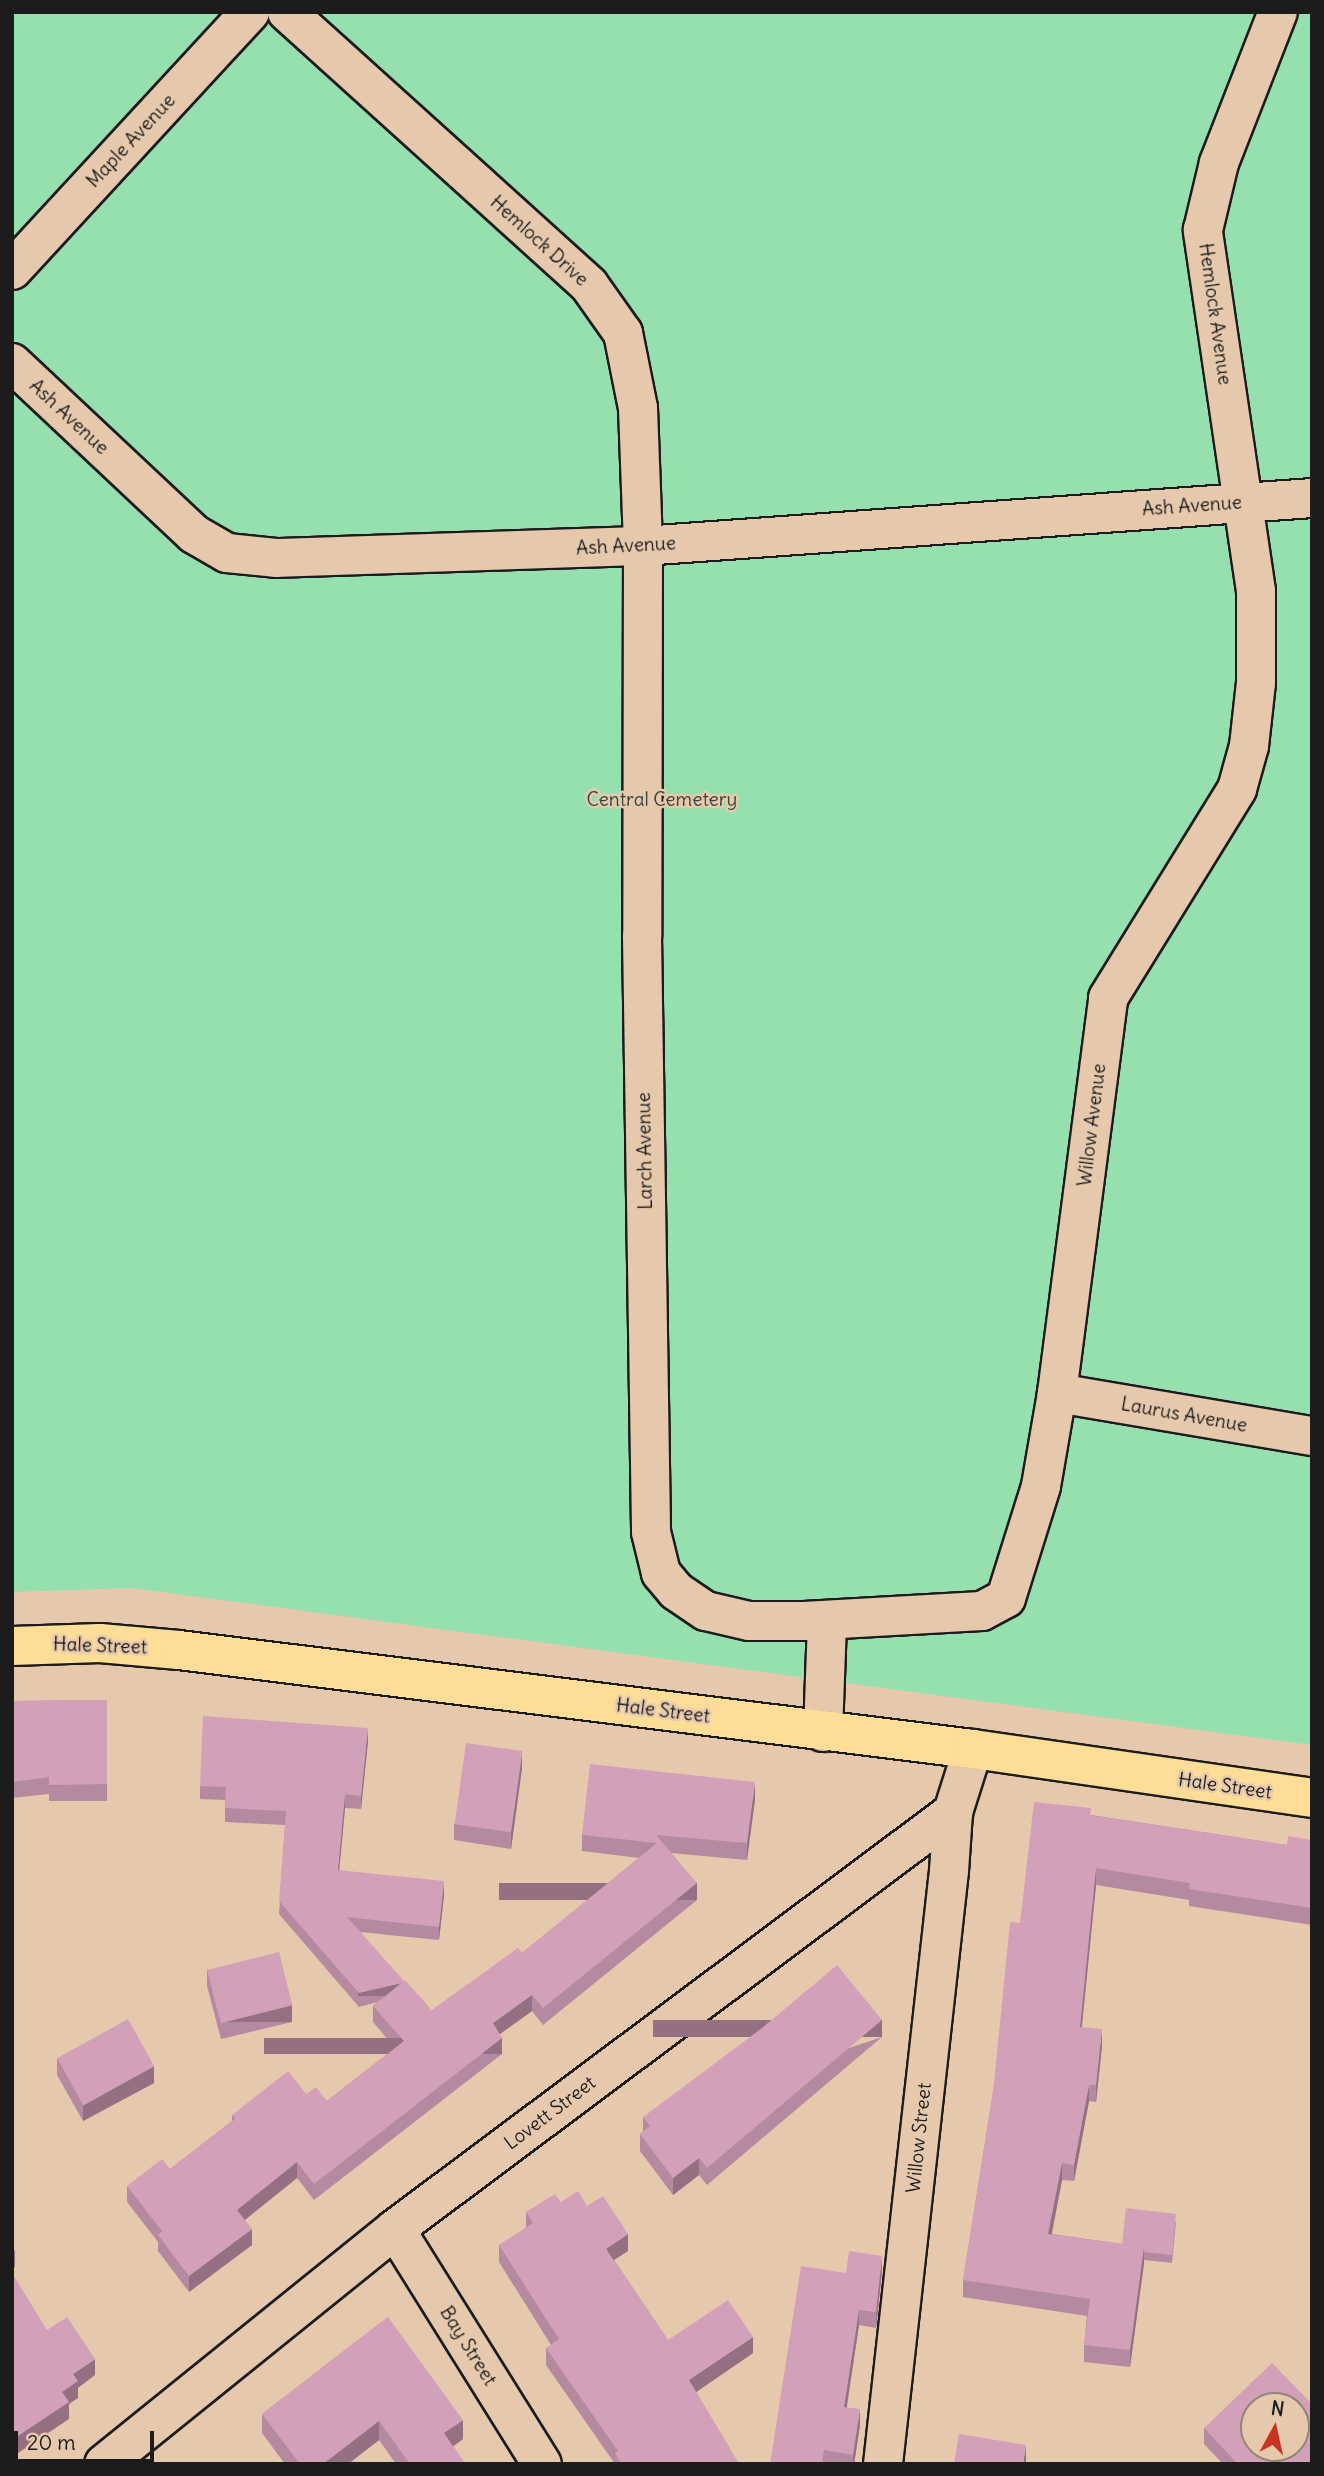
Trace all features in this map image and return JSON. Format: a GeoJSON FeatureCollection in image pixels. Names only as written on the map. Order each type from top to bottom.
{"type":"FeatureCollection","features":[{"type":"Feature","properties":{"kind":"main road","name":"Hale Street"},"geometry":{"type":"LineString","coordinates":[[12,1646],[100,1643],[179,1650],[972,1749],[1312,1798]]}},
{"type":"Feature","properties":{"kind":"street","name":"Maple Avenue"},"geometry":{"type":"LineString","coordinates":[[12,270],[250,12]]}},
{"type":"Feature","properties":{"kind":"street","name":"Hemlock Drive"},"geometry":{"type":"LineString","coordinates":[[287,12],[589,285],[611,311],[623,333],[638,408],[643,546]]}},
{"type":"Feature","properties":{"kind":"street","name":"Hemlock Avenue"},"geometry":{"type":"LineString","coordinates":[[1241,502],[1203,230],[1219,163],[1278,12]]}},
{"type":"Feature","properties":{"kind":"street","name":"Ash Avenue"},"geometry":{"type":"LineString","coordinates":[[12,363],[194,534],[227,553],[276,558],[643,546],[1312,498]]}},
{"type":"Feature","properties":{"kind":"street","name":"Willow Avenue"},"geometry":{"type":"LineString","coordinates":[[827,1621],[982,1611],[1006,1598],[1041,1486],[1057,1393],[1108,998],[1237,789],[1249,746],[1256,683],[1256,591],[1241,502]]}},
{"type":"Feature","properties":{"kind":"street","name":"Larch Avenue"},"geometry":{"type":"LineString","coordinates":[[643,546],[642,925],[651,1532],[661,1573],[676,1591],[706,1611],[749,1621],[827,1621]]}},
{"type":"Feature","properties":{"kind":"street","name":"Laurus Avenue"},"geometry":{"type":"LineString","coordinates":[[1057,1393],[1312,1436]]}},
{"type":"Feature","properties":{"kind":"street"},"geometry":{"type":"LineString","coordinates":[[823,1731],[827,1621]]}},
{"type":"Feature","properties":{"kind":"street"},"geometry":{"type":"LineString","coordinates":[[953,1812],[972,1749]]}},
{"type":"Feature","properties":{"kind":"street","name":"Lovett Street"},"geometry":{"type":"LineString","coordinates":[[104,2464],[395,2229],[953,1812]]}},
{"type":"Feature","properties":{"kind":"street","name":"Willow Street"},"geometry":{"type":"LineString","coordinates":[[883,2464],[949,1871],[953,1812]]}},
{"type":"Feature","properties":{"kind":"street","name":"Bay Street"},"geometry":{"type":"LineString","coordinates":[[395,2229],[542,2464]]}},
{"type":"Feature","properties":{"kind":"green space","name":"Central Cemetery"},"geometry":{"type":"Polygon","coordinates":[[[12,12],[1312,12],[1312,1745],[131,1588],[12,1592],[12,12]]]}},
{"type":"Feature","properties":{"kind":"building"},"geometry":{"type":"Polygon","coordinates":[[[107,1700],[107,1784],[49,1785],[49,1777],[12,1782],[12,1701],[107,1700]]]}},
{"type":"Feature","properties":{"kind":"building"},"geometry":{"type":"Polygon","coordinates":[[[203,1716],[368,1728],[361,1796],[345,1794],[338,1870],[444,1881],[439,1927],[347,1917],[404,1981],[402,1983],[359,1993],[279,1901],[286,1811],[225,1808],[226,1787],[200,1786],[203,1716]]]}},
{"type":"Feature","properties":{"kind":"building"},"geometry":{"type":"Polygon","coordinates":[[[466,1743],[522,1751],[511,1832],[455,1824],[466,1743]]]}},
{"type":"Feature","properties":{"kind":"building"},"geometry":{"type":"Polygon","coordinates":[[[590,1764],[755,1782],[747,1843],[656,1835],[697,1883],[543,2008],[532,1995],[493,2023],[502,2038],[314,2184],[297,2162],[237,2210],[252,2229],[189,2276],[158,2235],[162,2231],[127,2186],[162,2159],[170,2169],[235,2119],[232,2115],[288,2071],[306,2094],[316,2087],[327,2101],[404,2041],[373,2006],[405,1980],[430,2008],[429,2012],[518,1948],[522,1953],[657,1843],[582,1835],[590,1764]]]}},
{"type":"Feature","properties":{"kind":"building"},"geometry":{"type":"Polygon","coordinates":[[[1034,1802],[1091,1808],[1090,1815],[1287,1845],[1288,1836],[1312,1840],[1312,1908],[1189,1889],[1190,1883],[1096,1868],[1080,2027],[1102,2029],[1096,2085],[1089,2085],[1074,2165],[1062,2163],[1048,2234],[1144,2247],[1130,2350],[1084,2345],[1090,2299],[963,2280],[993,2093],[1010,1922],[1020,1923],[1034,1802]]]}},
{"type":"Feature","properties":{"kind":"building"},"geometry":{"type":"Polygon","coordinates":[[[279,1952],[292,2005],[221,2023],[207,1970],[279,1952]]]}},
{"type":"Feature","properties":{"kind":"building"},"geometry":{"type":"Polygon","coordinates":[[[837,1965],[882,2020],[707,2168],[699,2158],[673,2178],[640,2134],[650,2126],[643,2117],[762,2028],[837,1965]]]}},
{"type":"Feature","properties":{"kind":"building"},"geometry":{"type":"Polygon","coordinates":[[[128,2019],[154,2066],[83,2105],[57,2058],[128,2019]]]}},
{"type":"Feature","properties":{"kind":"building"},"geometry":{"type":"Polygon","coordinates":[[[578,2191],[587,2206],[603,2196],[628,2234],[606,2249],[668,2340],[728,2300],[753,2337],[689,2380],[739,2464],[621,2464],[615,2453],[618,2451],[546,2348],[559,2339],[499,2245],[533,2223],[526,2212],[555,2194],[561,2202],[578,2191]]]}},
{"type":"Feature","properties":{"kind":"building"},"geometry":{"type":"Polygon","coordinates":[[[1126,2208],[1176,2214],[1172,2255],[1144,2252],[1144,2247],[1122,2244],[1126,2208]]]}},
{"type":"Feature","properties":{"kind":"building"},"geometry":{"type":"Polygon","coordinates":[[[849,2251],[882,2256],[876,2312],[859,2310],[844,2407],[860,2409],[853,2455],[824,2450],[822,2464],[770,2464],[801,2266],[846,2273],[849,2251]]]}},
{"type":"Feature","properties":{"kind":"building"},"geometry":{"type":"Polygon","coordinates":[[[12,2273],[47,2330],[67,2317],[95,2359],[73,2374],[78,2381],[62,2392],[69,2402],[12,2440],[12,2273]]]}},
{"type":"Feature","properties":{"kind":"building"},"geometry":{"type":"Polygon","coordinates":[[[388,2317],[463,2420],[444,2433],[465,2464],[410,2464],[379,2421],[323,2464],[300,2464],[262,2414],[388,2317]]]}},
{"type":"Feature","properties":{"kind":"building"},"geometry":{"type":"Polygon","coordinates":[[[1272,2363],[1300,2392],[1242,2392],[1272,2363]]]}},
{"type":"Feature","properties":{"kind":"building"},"geometry":{"type":"Polygon","coordinates":[[[1240,2394],[1240,2462],[1310,2462],[1312,2400],[1312,2464],[1238,2464],[1204,2428],[1240,2394]]]}},
{"type":"Feature","properties":{"kind":"building"},"geometry":{"type":"Polygon","coordinates":[[[959,2434],[1026,2445],[1023,2464],[954,2464],[959,2434]]]}}]}
